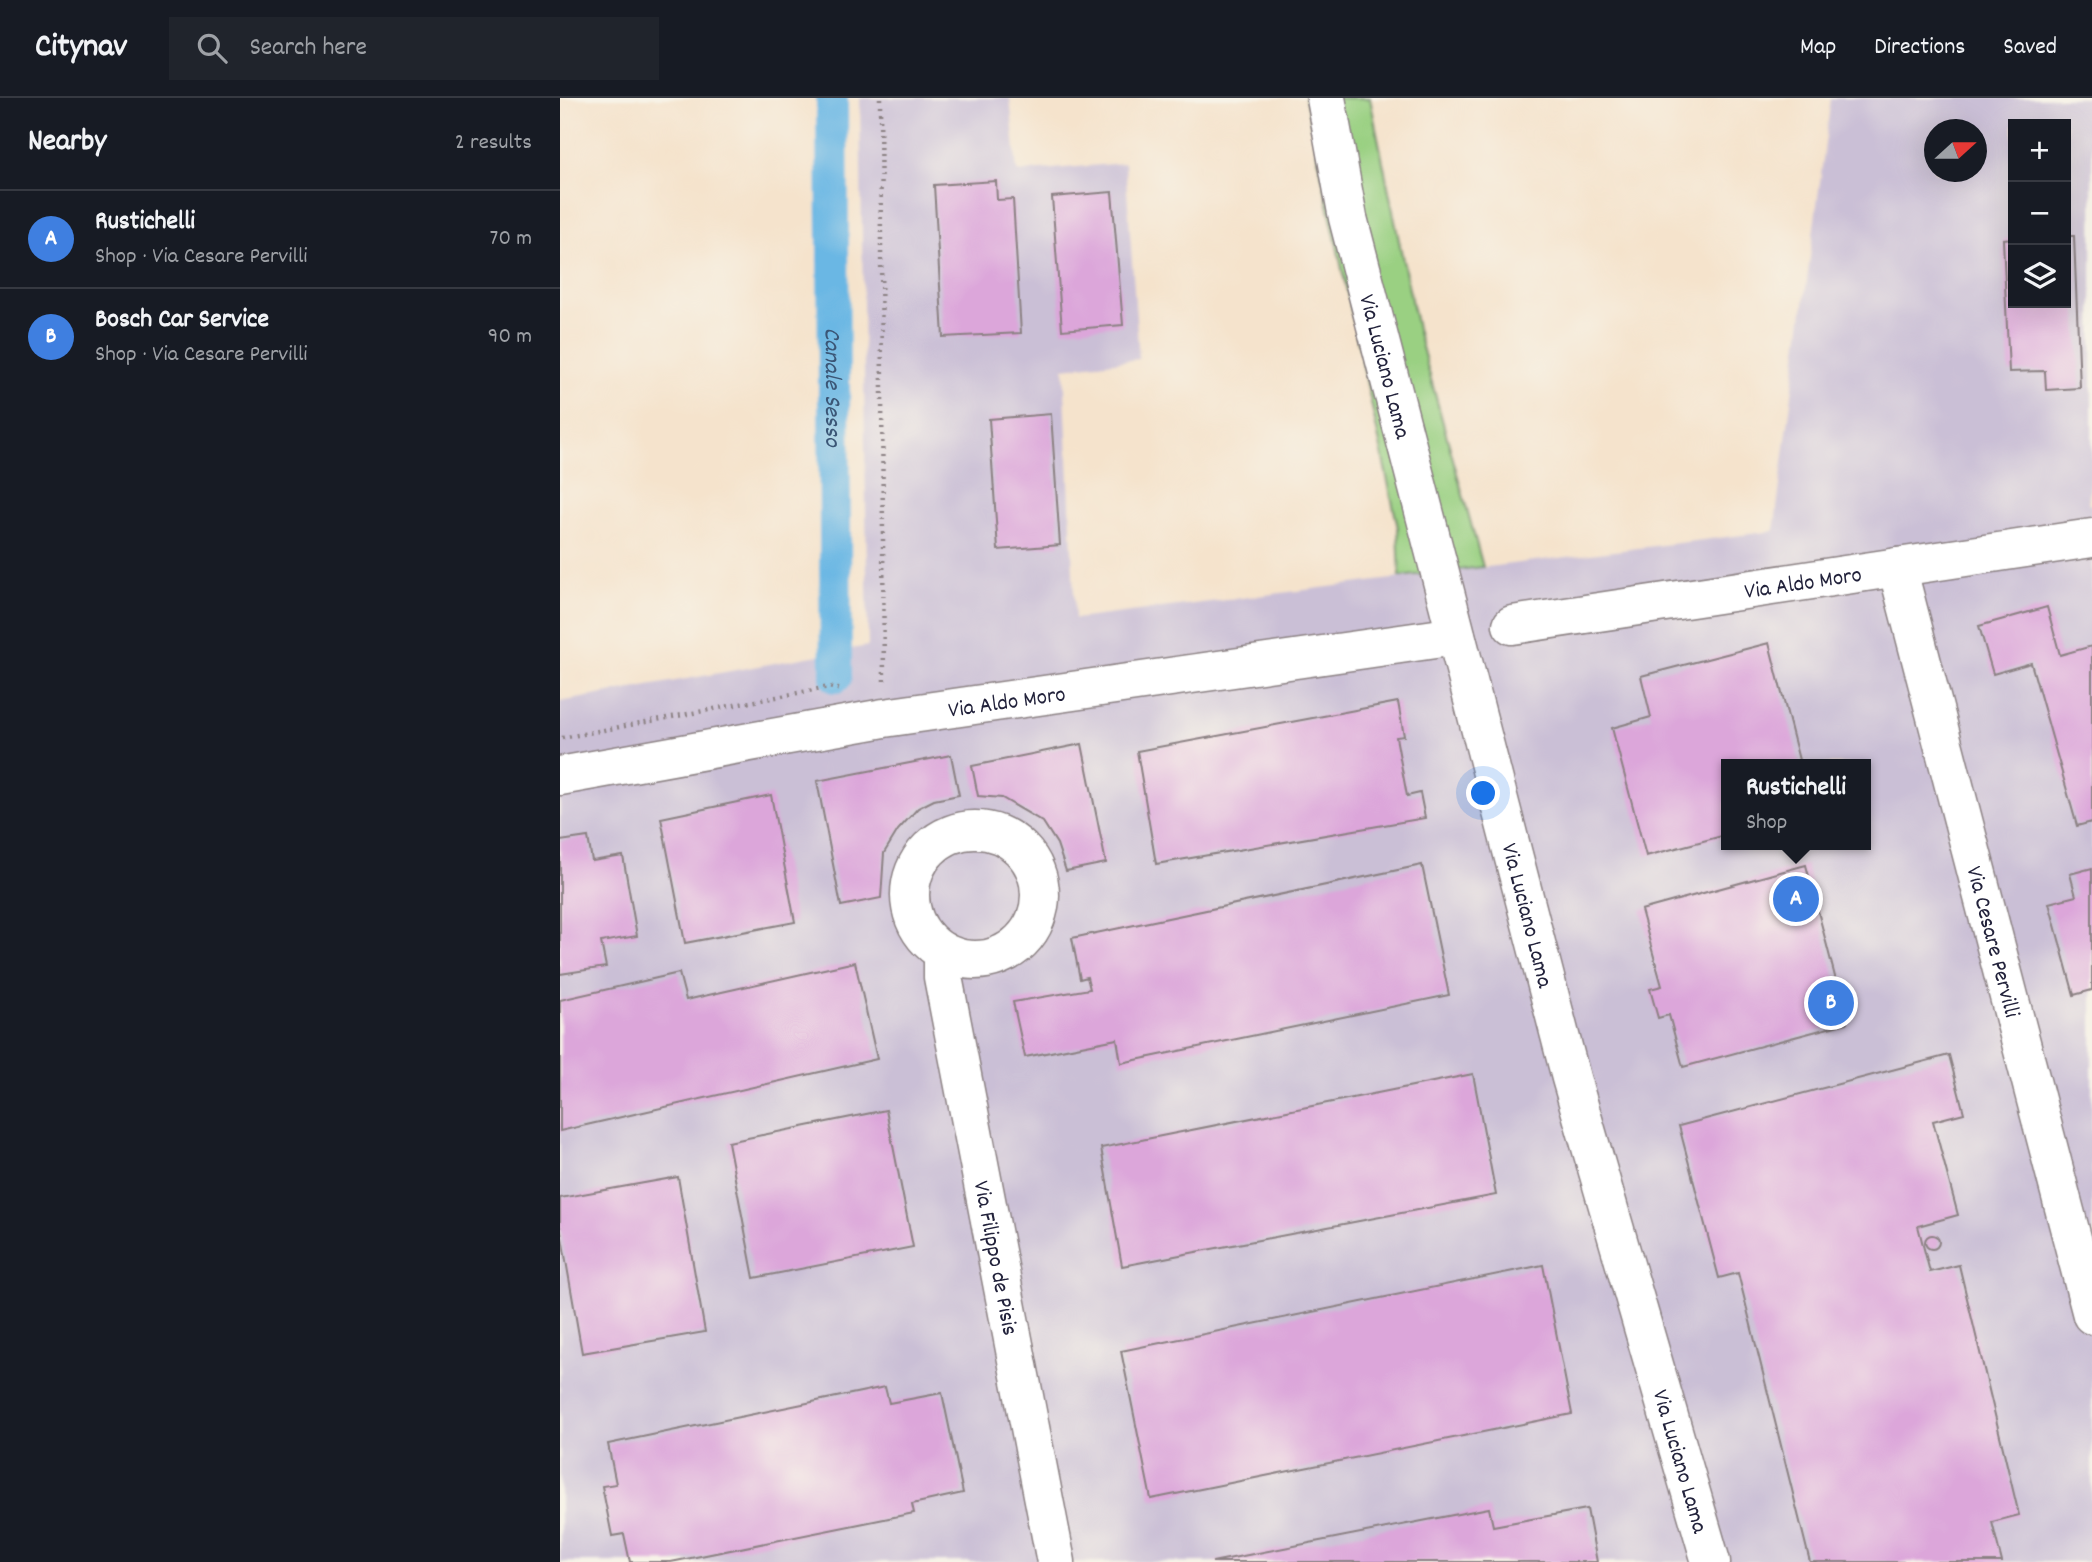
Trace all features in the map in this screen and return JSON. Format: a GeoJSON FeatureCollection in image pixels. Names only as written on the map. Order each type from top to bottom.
{"type":"FeatureCollection","features":[{"type":"Feature","properties":{"kind":"street","name":"Via Luciano Lama"},"geometry":{"type":"LineString","coordinates":[[1326,98],[1348,218],[1571,1079],[1711,1562]]}},
{"type":"Feature","properties":{"kind":"street","name":"Via Aldo Moro"},"geometry":{"type":"LineString","coordinates":[[1512,625],[2092,538]]}},
{"type":"Feature","properties":{"kind":"street","name":"Via Cesare Pervilli"},"geometry":{"type":"LineString","coordinates":[[1897,567],[2092,1315]]}},
{"type":"Feature","properties":{"kind":"street","name":"Via Aldo Moro"},"geometry":{"type":"LineString","coordinates":[[560,776],[884,718],[1457,636]]}},
{"type":"Feature","properties":{"kind":"street","name":"Via Filippo de Pisis"},"geometry":{"type":"LineString","coordinates":[[943,953],[943,977],[1056,1562]]}},
{"type":"Feature","properties":{"kind":"path"},"geometry":{"type":"LineString","coordinates":[[880,98],[884,718]]}},
{"type":"Feature","properties":{"kind":"shaded area"},"geometry":{"type":"Polygon","coordinates":[[[860,98],[1010,98],[1017,172],[1125,163],[1139,359],[1064,368],[1075,619],[1774,531],[1831,98],[2092,98],[2092,469],[2088,504],[2092,505],[2092,1562],[560,1562],[560,702],[868,646],[860,98]]]}},
{"type":"Feature","properties":{"kind":"green space"},"geometry":{"type":"Polygon","coordinates":[[[1305,98],[1370,98],[1417,329],[1483,567],[1400,577],[1398,528],[1305,98]]]}},
{"type":"Feature","properties":{"kind":"building"},"geometry":{"type":"Polygon","coordinates":[[[996,181],[997,200],[1013,199],[1021,333],[943,337],[934,185],[996,181]]]}},
{"type":"Feature","properties":{"kind":"building"},"geometry":{"type":"Polygon","coordinates":[[[1112,192],[1123,325],[1062,330],[1052,197],[1112,192]]]}},
{"type":"Feature","properties":{"kind":"building"},"geometry":{"type":"Polygon","coordinates":[[[2071,236],[2074,236],[2080,388],[2046,390],[2045,371],[2009,372],[2003,239],[2008,238],[2008,308],[2071,308],[2071,236]]]}},
{"type":"Feature","properties":{"kind":"building"},"geometry":{"type":"Polygon","coordinates":[[[1051,414],[1060,545],[998,550],[989,419],[1051,414]]]}},
{"type":"Feature","properties":{"kind":"building"},"geometry":{"type":"Polygon","coordinates":[[[2047,607],[2060,655],[2092,646],[2092,822],[2077,826],[2031,663],[1993,674],[1979,626],[2047,607]]]}},
{"type":"Feature","properties":{"kind":"building"},"geometry":{"type":"Polygon","coordinates":[[[1769,643],[1799,759],[1721,759],[1721,836],[1646,856],[1612,728],[1651,717],[1641,676],[1769,643]]]}},
{"type":"Feature","properties":{"kind":"building"},"geometry":{"type":"Polygon","coordinates":[[[1398,702],[1404,736],[1396,737],[1407,796],[1420,793],[1425,818],[1156,864],[1137,751],[1398,702]]]}},
{"type":"Feature","properties":{"kind":"building"},"geometry":{"type":"Polygon","coordinates":[[[1082,744],[1106,863],[1066,871],[1057,844],[1043,822],[1002,798],[978,796],[972,766],[1082,744]]]}},
{"type":"Feature","properties":{"kind":"building"},"geometry":{"type":"Polygon","coordinates":[[[951,755],[959,795],[934,800],[918,808],[898,830],[884,853],[881,898],[841,906],[817,781],[951,755]]]}},
{"type":"Feature","properties":{"kind":"building"},"geometry":{"type":"Polygon","coordinates":[[[771,795],[795,922],[685,943],[661,818],[771,795]]]}},
{"type":"Feature","properties":{"kind":"building"},"geometry":{"type":"Polygon","coordinates":[[[588,837],[592,861],[623,856],[637,936],[601,942],[606,967],[560,974],[560,841],[588,837]]]}},
{"type":"Feature","properties":{"kind":"building"},"geometry":{"type":"Polygon","coordinates":[[[1422,865],[1449,995],[1121,1063],[1117,1039],[1025,1057],[1013,1002],[1090,989],[1087,977],[1080,979],[1072,938],[1422,865]]]}},
{"type":"Feature","properties":{"kind":"building"},"geometry":{"type":"Polygon","coordinates":[[[1806,865],[1847,1023],[1683,1067],[1669,1015],[1658,1018],[1650,989],[1662,986],[1641,910],[1806,865]]]}},
{"type":"Feature","properties":{"kind":"building"},"geometry":{"type":"Polygon","coordinates":[[[2092,868],[2092,990],[2074,995],[2049,903],[2076,896],[2070,874],[2092,868]]]}},
{"type":"Feature","properties":{"kind":"building"},"geometry":{"type":"Polygon","coordinates":[[[855,962],[877,1059],[560,1131],[560,1000],[679,973],[686,1000],[855,962]]]}},
{"type":"Feature","properties":{"kind":"building"},"geometry":{"type":"Polygon","coordinates":[[[1949,1055],[1964,1113],[1933,1121],[1958,1215],[1918,1226],[1930,1272],[1959,1265],[2019,1515],[1992,1522],[2002,1562],[1810,1562],[1738,1273],[1719,1278],[1679,1126],[1949,1055]]]}},
{"type":"Feature","properties":{"kind":"building"},"geometry":{"type":"Polygon","coordinates":[[[1473,1074],[1496,1195],[1122,1266],[1101,1148],[1473,1074]]]}},
{"type":"Feature","properties":{"kind":"building"},"geometry":{"type":"Polygon","coordinates":[[[886,1110],[913,1247],[754,1278],[728,1142],[886,1110]]]}},
{"type":"Feature","properties":{"kind":"building"},"geometry":{"type":"Polygon","coordinates":[[[678,1177],[705,1332],[582,1353],[560,1226],[560,1198],[678,1177]]]}},
{"type":"Feature","properties":{"kind":"building"},"geometry":{"type":"Polygon","coordinates":[[[1929,1235],[1935,1235],[1939,1242],[1935,1249],[1929,1249],[1925,1245],[1925,1239],[1929,1235]]]}},
{"type":"Feature","properties":{"kind":"building"},"geometry":{"type":"Polygon","coordinates":[[[1543,1265],[1572,1414],[1151,1499],[1121,1351],[1543,1265]]]}},
{"type":"Feature","properties":{"kind":"building"},"geometry":{"type":"Polygon","coordinates":[[[885,1387],[889,1403],[942,1393],[963,1493],[912,1504],[914,1513],[671,1562],[630,1562],[624,1534],[612,1536],[602,1486],[616,1484],[608,1444],[885,1387]]]}},
{"type":"Feature","properties":{"kind":"building"},"geometry":{"type":"Polygon","coordinates":[[[1489,1508],[1493,1526],[1587,1509],[1597,1562],[1212,1562],[1489,1508]]]}},
{"type":"Feature","properties":{"kind":"waterway","name":"Canale Sesso"},"geometry":{"type":"LineString","coordinates":[[832,98],[836,677]]}},
{"type":"Feature","properties":{"kind":"place","name":"Rustichelli"},"geometry":{"type":"Point","coordinates":[1796,899]}},
{"type":"Feature","properties":{"kind":"place","name":"Bosch Car Service"},"geometry":{"type":"Point","coordinates":[1831,1003]}}]}
